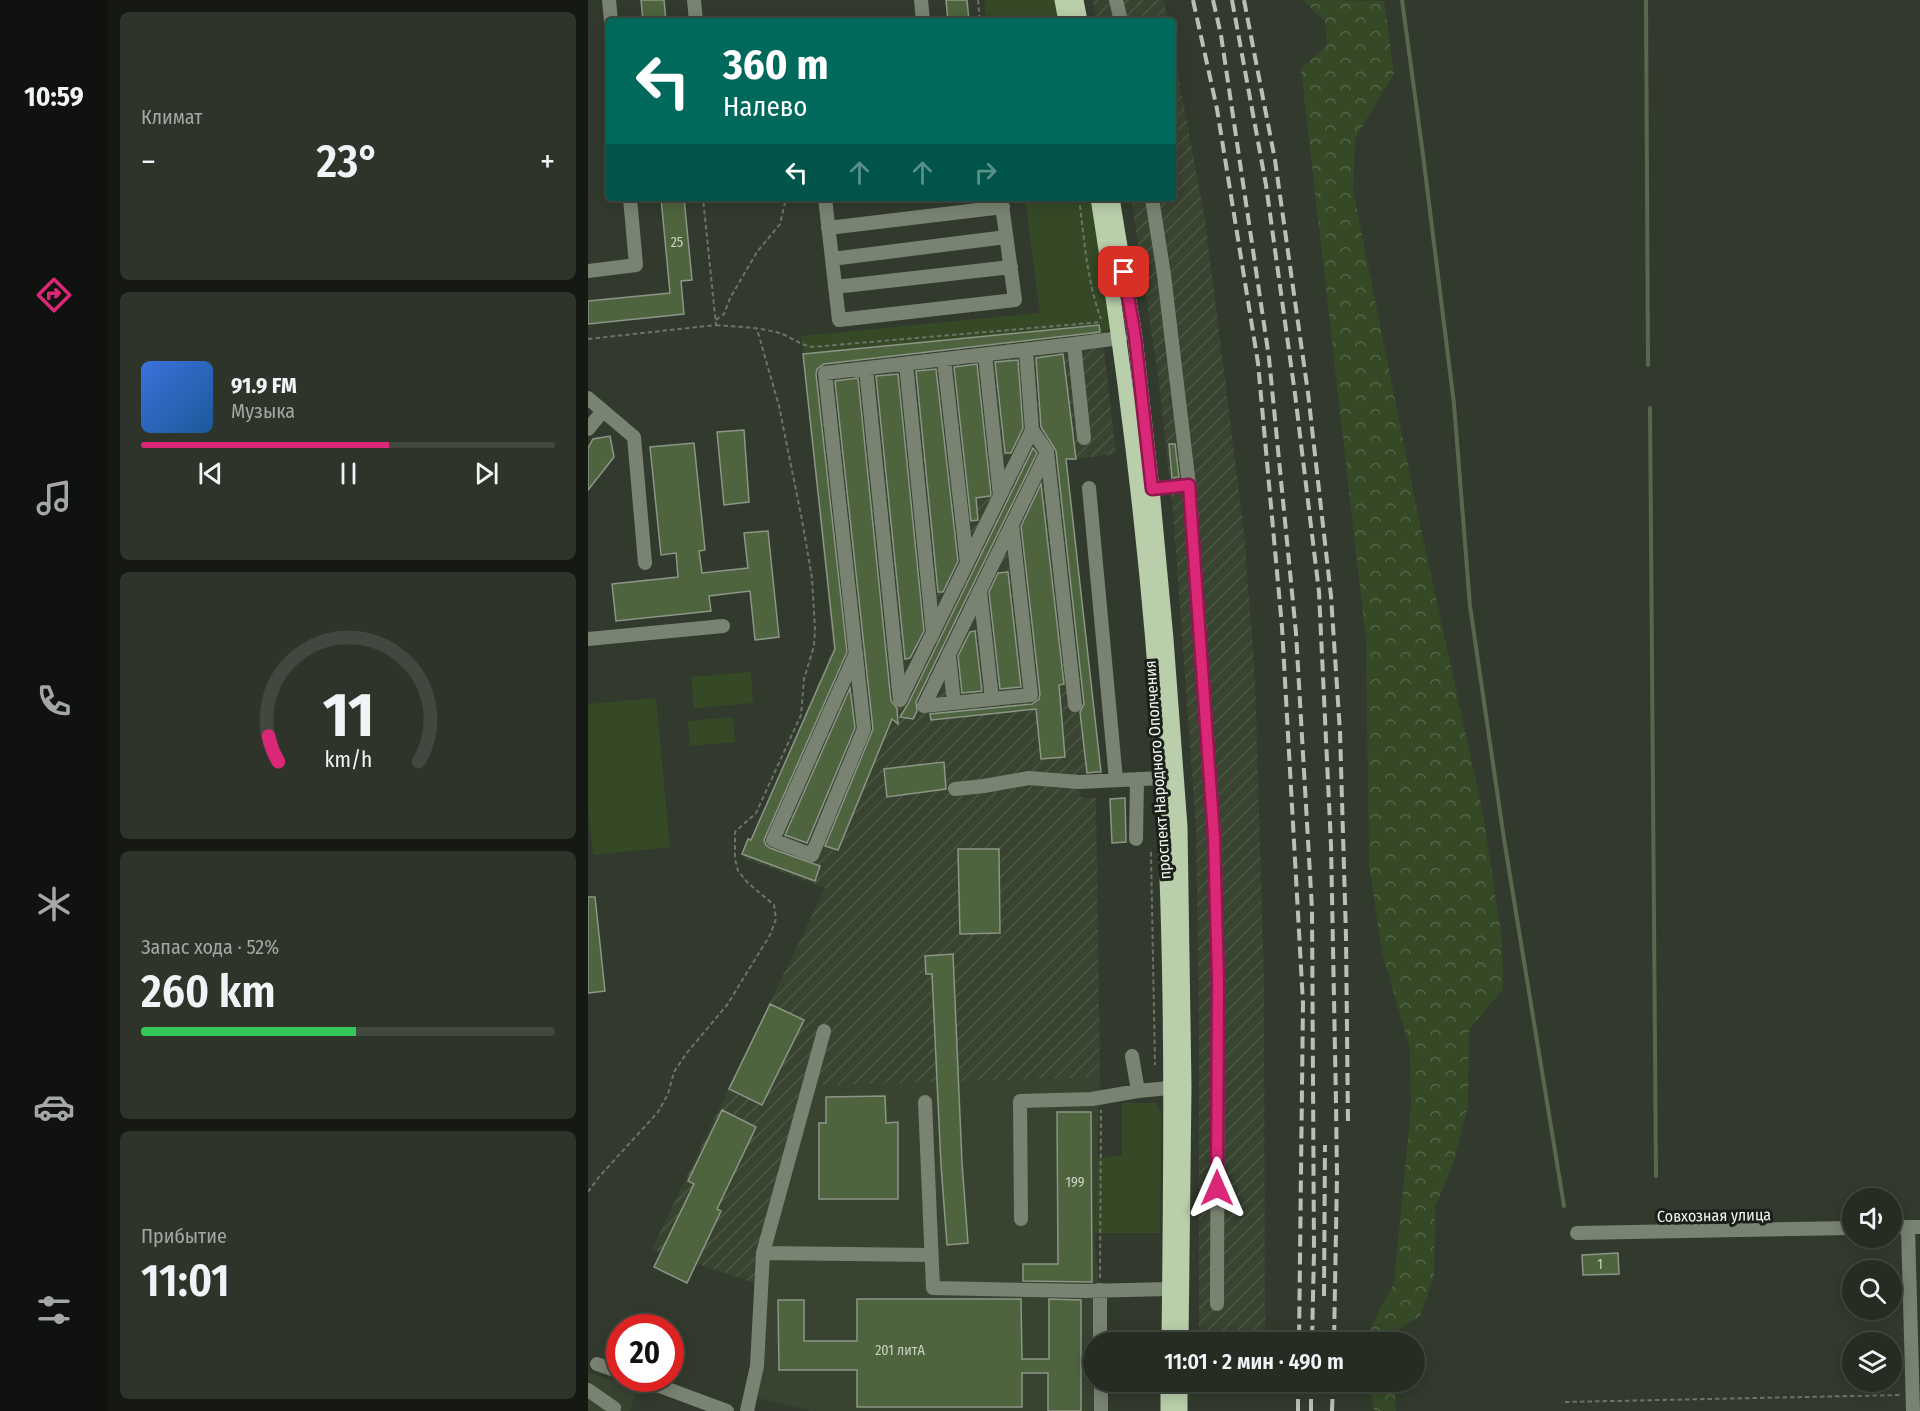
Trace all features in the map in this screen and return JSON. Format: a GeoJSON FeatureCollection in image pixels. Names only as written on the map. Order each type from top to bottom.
{"type":"FeatureCollection","features":[{"type":"Feature","properties":{"kind":"main road"},"geometry":{"type":"LineString","coordinates":[[1062,0],[1065,18]]}},
{"type":"Feature","properties":{"kind":"main road"},"geometry":{"type":"LineString","coordinates":[[1076,0],[1079,18]]}},
{"type":"Feature","properties":{"kind":"main road","name":"проспект Народного Ополчения"},"geometry":{"type":"LineString","coordinates":[[1098,201],[1120,338],[1141,521],[1162,778],[1177,1088],[1169,1332]]}},
{"type":"Feature","properties":{"kind":"main road","name":"проспект Народного Ополчения"},"geometry":{"type":"LineString","coordinates":[[1113,201],[1135,337],[1152,489],[1180,827],[1177,1088],[1181,1332]]}},
{"type":"Feature","properties":{"kind":"main road"},"geometry":{"type":"LineString","coordinates":[[1168,1392],[1168,1411]]}},
{"type":"Feature","properties":{"kind":"main road"},"geometry":{"type":"LineString","coordinates":[[1180,1392],[1180,1411]]}},
{"type":"Feature","properties":{"kind":"street"},"geometry":{"type":"LineString","coordinates":[[609,0],[611,18]]}},
{"type":"Feature","properties":{"kind":"street"},"geometry":{"type":"LineString","coordinates":[[694,0],[696,18]]}},
{"type":"Feature","properties":{"kind":"street"},"geometry":{"type":"LineString","coordinates":[[921,0],[923,18]]}},
{"type":"Feature","properties":{"kind":"street"},"geometry":{"type":"LineString","coordinates":[[1116,0],[1120,18]]}},
{"type":"Feature","properties":{"kind":"street"},"geometry":{"type":"LineString","coordinates":[[588,271],[636,264],[630,201]]}},
{"type":"Feature","properties":{"kind":"street"},"geometry":{"type":"LineString","coordinates":[[825,201],[828,228],[839,320],[1015,300],[1002,203],[828,228]]}},
{"type":"Feature","properties":{"kind":"street"},"geometry":{"type":"LineString","coordinates":[[1152,201],[1164,275],[1189,485],[1214,837],[1218,981],[1217,1304]]}},
{"type":"Feature","properties":{"kind":"street"},"geometry":{"type":"LineString","coordinates":[[832,259],[1006,237]]}},
{"type":"Feature","properties":{"kind":"street"},"geometry":{"type":"LineString","coordinates":[[835,287],[1011,267]]}},
{"type":"Feature","properties":{"kind":"street"},"geometry":{"type":"LineString","coordinates":[[856,653],[773,840],[812,855],[864,729],[856,653],[825,373],[1120,338]]}},
{"type":"Feature","properties":{"kind":"street"},"geometry":{"type":"LineString","coordinates":[[1074,344],[1084,438]]}},
{"type":"Feature","properties":{"kind":"street"},"geometry":{"type":"LineString","coordinates":[[1026,350],[1032,430],[1047,452],[1075,705]]}},
{"type":"Feature","properties":{"kind":"street"},"geometry":{"type":"LineString","coordinates":[[985,355],[1000,496]]}},
{"type":"Feature","properties":{"kind":"street"},"geometry":{"type":"LineString","coordinates":[[944,360],[967,562]]}},
{"type":"Feature","properties":{"kind":"street"},"geometry":{"type":"LineString","coordinates":[[906,364],[933,633]]}},
{"type":"Feature","properties":{"kind":"street"},"geometry":{"type":"LineString","coordinates":[[866,369],[900,700],[1032,430]]}},
{"type":"Feature","properties":{"kind":"street"},"geometry":{"type":"LineString","coordinates":[[588,398],[634,437],[645,563]]}},
{"type":"Feature","properties":{"kind":"street"},"geometry":{"type":"LineString","coordinates":[[588,429],[603,411]]}},
{"type":"Feature","properties":{"kind":"street"},"geometry":{"type":"LineString","coordinates":[[1012,525],[1031,695],[924,706],[1047,452]]}},
{"type":"Feature","properties":{"kind":"street"},"geometry":{"type":"LineString","coordinates":[[1152,489],[1189,485]]}},
{"type":"Feature","properties":{"kind":"street"},"geometry":{"type":"LineString","coordinates":[[1089,488],[1116,780]]}},
{"type":"Feature","properties":{"kind":"street"},"geometry":{"type":"LineString","coordinates":[[980,591],[992,699]]}},
{"type":"Feature","properties":{"kind":"street"},"geometry":{"type":"LineString","coordinates":[[588,639],[723,626]]}},
{"type":"Feature","properties":{"kind":"street"},"geometry":{"type":"LineString","coordinates":[[949,656],[954,703]]}},
{"type":"Feature","properties":{"kind":"street"},"geometry":{"type":"LineString","coordinates":[[955,789],[1029,778],[1079,783],[1162,778]]}},
{"type":"Feature","properties":{"kind":"street"},"geometry":{"type":"LineString","coordinates":[[1136,839],[1137,779]]}},
{"type":"Feature","properties":{"kind":"street"},"geometry":{"type":"LineString","coordinates":[[747,1411],[757,1366],[763,1253],[824,1031]]}},
{"type":"Feature","properties":{"kind":"street"},"geometry":{"type":"LineString","coordinates":[[1132,1056],[1138,1091]]}},
{"type":"Feature","properties":{"kind":"street"},"geometry":{"type":"LineString","coordinates":[[1021,1219],[1020,1101],[1101,1097],[1177,1088]]}},
{"type":"Feature","properties":{"kind":"street"},"geometry":{"type":"LineString","coordinates":[[926,1102],[933,1288],[1169,1289]]}},
{"type":"Feature","properties":{"kind":"street"},"geometry":{"type":"LineString","coordinates":[[1912,1411],[1916,1395],[1914,1227]]}},
{"type":"Feature","properties":{"kind":"street","name":"Совхозная улица"},"geometry":{"type":"LineString","coordinates":[[1577,1233],[1842,1228]]}},
{"type":"Feature","properties":{"kind":"street"},"geometry":{"type":"LineString","coordinates":[[763,1253],[932,1255]]}},
{"type":"Feature","properties":{"kind":"street"},"geometry":{"type":"LineString","coordinates":[[1100,1290],[1100,1332]]}},
{"type":"Feature","properties":{"kind":"street"},"geometry":{"type":"LineString","coordinates":[[597,1364],[606,1367]]}},
{"type":"Feature","properties":{"kind":"street"},"geometry":{"type":"LineString","coordinates":[[588,1390],[614,1408],[613,1411]]}},
{"type":"Feature","properties":{"kind":"street"},"geometry":{"type":"LineString","coordinates":[[676,1392],[727,1411]]}},
{"type":"Feature","properties":{"kind":"street"},"geometry":{"type":"LineString","coordinates":[[1101,1392],[1101,1411]]}},
{"type":"Feature","properties":{"kind":"path"},"geometry":{"type":"LineString","coordinates":[[978,0],[980,18]]}},
{"type":"Feature","properties":{"kind":"path"},"geometry":{"type":"LineString","coordinates":[[703,201],[716,325]]}},
{"type":"Feature","properties":{"kind":"path"},"geometry":{"type":"LineString","coordinates":[[716,320],[724,314],[730,298],[757,252],[780,225],[785,201]]}},
{"type":"Feature","properties":{"kind":"path"},"geometry":{"type":"LineString","coordinates":[[588,339],[716,325],[758,329],[780,334],[803,346],[812,347],[1102,322],[1095,302],[1079,201]]}},
{"type":"Feature","properties":{"kind":"path"},"geometry":{"type":"LineString","coordinates":[[588,1192],[658,1112],[668,1094],[674,1072],[726,1005],[770,935],[776,919],[774,905],[748,883],[738,871],[735,859],[735,832],[756,813],[801,716],[804,679],[813,646],[815,611],[810,567],[779,406],[758,329]]}},
{"type":"Feature","properties":{"kind":"path"},"geometry":{"type":"LineString","coordinates":[[1150,849],[1155,1074]]}},
{"type":"Feature","properties":{"kind":"path"},"geometry":{"type":"LineString","coordinates":[[1100,1290],[1101,1097]]}},
{"type":"Feature","properties":{"kind":"path"},"geometry":{"type":"LineString","coordinates":[[1565,1401],[1916,1395]]}},
{"type":"Feature","properties":{"kind":"shaded area"},"geometry":{"type":"Polygon","coordinates":[[[1093,0],[1164,0],[1167,18],[1096,18],[1093,0]]]}},
{"type":"Feature","properties":{"kind":"shaded area"},"geometry":{"type":"Polygon","coordinates":[[[1176,63],[1205,220],[1244,532],[1255,678],[1264,981],[1265,1332],[1199,1332],[1199,1020],[1196,827],[1173,512],[1159,382],[1131,201],[1176,201],[1176,63]]]}},
{"type":"Feature","properties":{"kind":"shaded area"},"geometry":{"type":"Polygon","coordinates":[[[1099,325],[1103,341],[1116,454],[1066,460],[1101,772],[1078,774],[1080,797],[1096,798],[1100,1077],[804,1086],[755,1283],[652,1249],[825,888],[743,858],[833,649],[803,353],[1099,325]]]}},
{"type":"Feature","properties":{"kind":"shaded area"},"geometry":{"type":"Polygon","coordinates":[[[1100,1077],[1095,1233],[1101,1332],[1083,1332],[1083,1392],[1105,1392],[1106,1411],[812,1411],[758,1398],[755,1283],[804,1086],[1100,1077]]]}},
{"type":"Feature","properties":{"kind":"shaded area"},"geometry":{"type":"Polygon","coordinates":[[[588,1372],[606,1378],[606,1392],[636,1392],[630,1411],[588,1411],[588,1372]]]}},
{"type":"Feature","properties":{"kind":"green space"},"geometry":{"type":"Polygon","coordinates":[[[984,0],[1055,0],[1058,18],[986,18],[984,0]]]}},
{"type":"Feature","properties":{"kind":"green space"},"geometry":{"type":"Polygon","coordinates":[[[1303,0],[1384,1],[1394,74],[1355,138],[1353,191],[1418,515],[1482,809],[1502,939],[1503,989],[1469,1029],[1468,1106],[1453,1164],[1435,1207],[1434,1276],[1420,1316],[1395,1332],[1369,1332],[1394,1283],[1411,1106],[1410,1049],[1382,952],[1369,864],[1366,640],[1301,69],[1327,45],[1325,21],[1303,0]]]}},
{"type":"Feature","properties":{"kind":"green space"},"geometry":{"type":"Polygon","coordinates":[[[1025,201],[1091,201],[1112,325],[1102,335],[1099,325],[803,353],[801,336],[1040,313],[1025,201]]]}},
{"type":"Feature","properties":{"kind":"green space"},"geometry":{"type":"Polygon","coordinates":[[[751,672],[753,703],[694,708],[691,677],[751,672]]]}},
{"type":"Feature","properties":{"kind":"green space"},"geometry":{"type":"Polygon","coordinates":[[[656,698],[670,847],[593,855],[588,805],[588,704],[656,698]]]}},
{"type":"Feature","properties":{"kind":"green space"},"geometry":{"type":"Polygon","coordinates":[[[733,717],[735,742],[690,746],[688,721],[733,717]]]}},
{"type":"Feature","properties":{"kind":"green space"},"geometry":{"type":"Polygon","coordinates":[[[1122,1103],[1156,1103],[1161,1113],[1160,1233],[1095,1233],[1097,1158],[1122,1156],[1122,1103]]]}},
{"type":"Feature","properties":{"kind":"green space"},"geometry":{"type":"Polygon","coordinates":[[[1371,1392],[1395,1392],[1396,1411],[1374,1411],[1371,1392]]]}},
{"type":"Feature","properties":{"kind":"building"},"geometry":{"type":"Polygon","coordinates":[[[641,0],[664,0],[666,18],[643,18],[641,0]]]}},
{"type":"Feature","properties":{"kind":"building"},"geometry":{"type":"Polygon","coordinates":[[[946,0],[967,0],[969,18],[948,18],[946,0]]]}},
{"type":"Feature","properties":{"kind":"building"},"geometry":{"type":"Polygon","coordinates":[[[661,201],[684,201],[692,280],[681,281],[684,314],[588,324],[588,301],[670,293],[661,201]]]}},
{"type":"Feature","properties":{"kind":"building"},"geometry":{"type":"Polygon","coordinates":[[[1099,325],[1100,332],[824,364],[817,369],[847,652],[764,840],[770,848],[820,866],[815,881],[742,854],[748,839],[751,840],[835,649],[803,354],[1099,325]]]}},
{"type":"Feature","properties":{"kind":"building"},"geometry":{"type":"Polygon","coordinates":[[[1063,354],[1076,459],[1066,459],[1101,772],[1087,773],[1080,712],[1084,704],[1056,451],[1041,427],[1036,358],[1063,354]]]}},
{"type":"Feature","properties":{"kind":"building"},"geometry":{"type":"Polygon","coordinates":[[[1018,360],[1023,428],[1011,453],[1005,453],[995,362],[1018,360]]]}},
{"type":"Feature","properties":{"kind":"building"},"geometry":{"type":"Polygon","coordinates":[[[977,364],[991,494],[976,498],[978,520],[971,521],[954,367],[977,364]]]}},
{"type":"Feature","properties":{"kind":"building"},"geometry":{"type":"Polygon","coordinates":[[[936,369],[958,561],[943,592],[938,592],[916,371],[936,369]]]}},
{"type":"Feature","properties":{"kind":"building"},"geometry":{"type":"Polygon","coordinates":[[[898,374],[924,631],[910,658],[905,659],[876,376],[898,374]]]}},
{"type":"Feature","properties":{"kind":"building"},"geometry":{"type":"Polygon","coordinates":[[[858,378],[891,701],[897,708],[898,724],[892,719],[838,850],[825,846],[873,729],[835,381],[858,378]]]}},
{"type":"Feature","properties":{"kind":"building"},"geometry":{"type":"Polygon","coordinates":[[[744,430],[749,502],[724,505],[717,432],[744,430]]]}},
{"type":"Feature","properties":{"kind":"building"},"geometry":{"type":"Polygon","coordinates":[[[610,436],[614,457],[588,490],[588,448],[593,439],[610,436]]]}},
{"type":"Feature","properties":{"kind":"building"},"geometry":{"type":"Polygon","coordinates":[[[694,443],[705,550],[699,551],[702,573],[748,568],[744,533],[768,531],[779,637],[755,640],[750,591],[709,596],[711,611],[616,621],[612,584],[678,577],[676,553],[661,555],[650,447],[694,443]]]}},
{"type":"Feature","properties":{"kind":"building"},"geometry":{"type":"Polygon","coordinates":[[[1169,444],[1175,444],[1179,477],[1172,478],[1169,444]]]}},
{"type":"Feature","properties":{"kind":"building"},"geometry":{"type":"Polygon","coordinates":[[[1033,448],[1037,453],[916,702],[917,711],[913,719],[900,717],[908,704],[1033,448]]]}},
{"type":"Feature","properties":{"kind":"building"},"geometry":{"type":"Polygon","coordinates":[[[1041,484],[1064,684],[1059,685],[1065,757],[1041,759],[1036,709],[931,720],[930,714],[1032,704],[1039,699],[1021,526],[1041,484]]]}},
{"type":"Feature","properties":{"kind":"building"},"geometry":{"type":"Polygon","coordinates":[[[1008,572],[1021,687],[1000,689],[989,592],[998,573],[1008,572]]]}},
{"type":"Feature","properties":{"kind":"building"},"geometry":{"type":"Polygon","coordinates":[[[975,631],[982,691],[962,693],[958,656],[970,632],[975,631]]]}},
{"type":"Feature","properties":{"kind":"building"},"geometry":{"type":"Polygon","coordinates":[[[850,688],[855,728],[807,843],[785,835],[850,688]]]}},
{"type":"Feature","properties":{"kind":"building"},"geometry":{"type":"Polygon","coordinates":[[[944,762],[946,789],[887,797],[884,769],[944,762]]]}},
{"type":"Feature","properties":{"kind":"building"},"geometry":{"type":"Polygon","coordinates":[[[1125,798],[1126,842],[1112,843],[1110,799],[1125,798]]]}},
{"type":"Feature","properties":{"kind":"building"},"geometry":{"type":"Polygon","coordinates":[[[958,849],[999,849],[1000,933],[960,934],[958,849]]]}},
{"type":"Feature","properties":{"kind":"building"},"geometry":{"type":"Polygon","coordinates":[[[588,897],[595,897],[605,991],[588,993],[588,897]]]}},
{"type":"Feature","properties":{"kind":"building"},"geometry":{"type":"Polygon","coordinates":[[[953,954],[962,1163],[968,1243],[947,1245],[932,974],[926,974],[925,956],[953,954]]]}},
{"type":"Feature","properties":{"kind":"building"},"geometry":{"type":"Polygon","coordinates":[[[770,1004],[804,1020],[762,1105],[729,1089],[770,1004]]]}},
{"type":"Feature","properties":{"kind":"building"},"geometry":{"type":"Polygon","coordinates":[[[885,1096],[886,1123],[898,1122],[898,1199],[819,1199],[819,1123],[826,1123],[826,1097],[885,1096]]]}},
{"type":"Feature","properties":{"kind":"building"},"geometry":{"type":"Polygon","coordinates":[[[722,1110],[756,1127],[717,1209],[721,1211],[687,1283],[654,1267],[694,1184],[688,1181],[722,1110]]]}},
{"type":"Feature","properties":{"kind":"building"},"geometry":{"type":"Polygon","coordinates":[[[1057,1112],[1091,1112],[1092,1282],[1023,1281],[1023,1264],[1058,1264],[1057,1112]]]}},
{"type":"Feature","properties":{"kind":"building"},"geometry":{"type":"Polygon","coordinates":[[[1618,1253],[1619,1274],[1583,1275],[1582,1255],[1618,1253]]]}},
{"type":"Feature","properties":{"kind":"building"},"geometry":{"type":"Polygon","coordinates":[[[857,1299],[1021,1299],[1022,1359],[1049,1359],[1049,1299],[1081,1300],[1081,1411],[1048,1411],[1048,1373],[1022,1373],[1022,1407],[857,1407],[857,1370],[779,1370],[778,1300],[804,1300],[804,1341],[857,1341],[857,1299]]]}},
{"type":"Feature","properties":{"kind":"waterway"},"geometry":{"type":"LineString","coordinates":[[1402,0],[1454,404],[1470,606],[1504,839],[1564,1206]]}},
{"type":"Feature","properties":{"kind":"waterway"},"geometry":{"type":"LineString","coordinates":[[1646,0],[1648,365]]}},
{"type":"Feature","properties":{"kind":"waterway"},"geometry":{"type":"LineString","coordinates":[[1650,408],[1656,1176]]}},
{"type":"Feature","properties":{"kind":"railway"},"geometry":{"type":"LineString","coordinates":[[1193,0],[1217,109],[1258,363],[1282,627],[1303,1003],[1299,1332]]}},
{"type":"Feature","properties":{"kind":"railway"},"geometry":{"type":"LineString","coordinates":[[1213,0],[1221,35],[1269,358],[1296,633],[1312,909],[1314,1252],[1312,1332]]}},
{"type":"Feature","properties":{"kind":"railway"},"geometry":{"type":"LineString","coordinates":[[1232,0],[1266,185],[1319,592],[1331,845],[1337,1176],[1334,1332]]}},
{"type":"Feature","properties":{"kind":"railway"},"geometry":{"type":"LineString","coordinates":[[1244,0],[1275,160],[1308,393],[1331,596],[1340,732],[1346,936],[1348,1124]]}},
{"type":"Feature","properties":{"kind":"railway"},"geometry":{"type":"LineString","coordinates":[[1324,1296],[1325,1145]]}},
{"type":"Feature","properties":{"kind":"railway"},"geometry":{"type":"LineString","coordinates":[[1298,1392],[1298,1411]]}},
{"type":"Feature","properties":{"kind":"railway"},"geometry":{"type":"LineString","coordinates":[[1311,1392],[1311,1411]]}},
{"type":"Feature","properties":{"kind":"railway"},"geometry":{"type":"LineString","coordinates":[[1332,1411],[1333,1392]]}},
{"type":"Feature","properties":{"kind":"route"},"geometry":{"type":"LineString","coordinates":[[1124,272],[1135,337],[1152,489],[1189,485],[1214,837],[1218,981],[1217,1188]]}}]}
